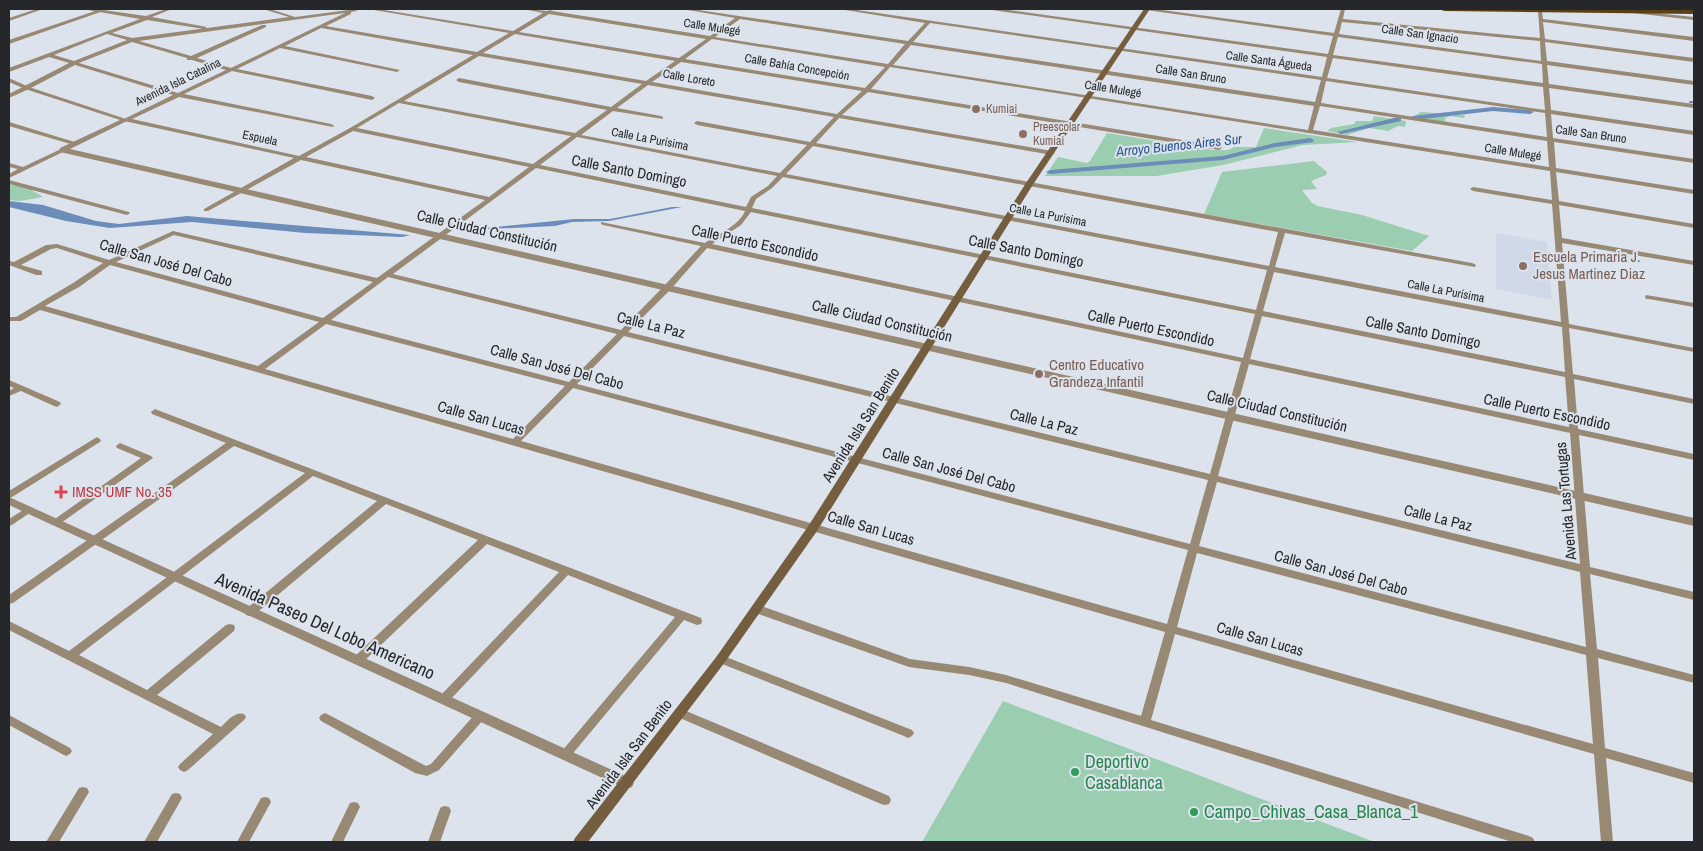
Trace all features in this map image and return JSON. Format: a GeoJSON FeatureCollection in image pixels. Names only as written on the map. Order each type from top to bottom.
{"type":"FeatureCollection","features":[{"type":"Feature","properties":{"kind":"main road","name":"Avenida Isla San Benito"},"geometry":{"type":"LineString","coordinates":[[580,842],[721,659],[814,528],[1010,219],[1030,183],[1052,153],[1147,9]]}},
{"type":"Feature","properties":{"kind":"main road"},"geometry":{"type":"LineString","coordinates":[[1444,9],[1694,12]]}},
{"type":"Feature","properties":{"kind":"street"},"geometry":{"type":"LineString","coordinates":[[9,20],[41,9]]}},
{"type":"Feature","properties":{"kind":"street"},"geometry":{"type":"LineString","coordinates":[[88,9],[149,17],[213,29]]}},
{"type":"Feature","properties":{"kind":"street"},"geometry":{"type":"LineString","coordinates":[[9,70],[170,9]]}},
{"type":"Feature","properties":{"kind":"street"},"geometry":{"type":"LineString","coordinates":[[265,9],[296,18]]}},
{"type":"Feature","properties":{"kind":"street","name":"Calle Bahía Concepción"},"geometry":{"type":"LineString","coordinates":[[370,9],[1219,148]]}},
{"type":"Feature","properties":{"kind":"street","name":"Calle Mulegé"},"geometry":{"type":"LineString","coordinates":[[528,9],[550,10],[711,38],[1694,192]]}},
{"type":"Feature","properties":{"kind":"street","name":"Calle San Bruno"},"geometry":{"type":"LineString","coordinates":[[684,9],[1694,161]]}},
{"type":"Feature","properties":{"kind":"street","name":"Calle Santa Águeda"},"geometry":{"type":"LineString","coordinates":[[841,9],[1694,133]]}},
{"type":"Feature","properties":{"kind":"street"},"geometry":{"type":"LineString","coordinates":[[992,9],[1694,106]]}},
{"type":"Feature","properties":{"kind":"street","name":"Calle San Ignacio"},"geometry":{"type":"LineString","coordinates":[[1147,9],[1694,83]]}},
{"type":"Feature","properties":{"kind":"street"},"geometry":{"type":"LineString","coordinates":[[1310,132],[1343,9]]}},
{"type":"Feature","properties":{"kind":"street"},"geometry":{"type":"LineString","coordinates":[[9,42],[103,10]]}},
{"type":"Feature","properties":{"kind":"street"},"geometry":{"type":"LineString","coordinates":[[9,96],[74,63],[132,40],[356,10]]}},
{"type":"Feature","properties":{"kind":"street","name":"Avenida Isla Catalina"},"geometry":{"type":"LineString","coordinates":[[9,176],[356,10]]}},
{"type":"Feature","properties":{"kind":"street"},"geometry":{"type":"LineString","coordinates":[[206,210],[352,129],[550,10]]}},
{"type":"Feature","properties":{"kind":"street","name":"Avenida Las Tortugas"},"geometry":{"type":"LineString","coordinates":[[1539,10],[1607,842]]}},
{"type":"Feature","properties":{"kind":"street"},"geometry":{"type":"LineString","coordinates":[[1628,11],[1694,19]]}},
{"type":"Feature","properties":{"kind":"street"},"geometry":{"type":"LineString","coordinates":[[258,370],[647,83],[740,17]]}},
{"type":"Feature","properties":{"kind":"street"},"geometry":{"type":"LineString","coordinates":[[1340,20],[1542,40],[1694,60]]}},
{"type":"Feature","properties":{"kind":"street"},"geometry":{"type":"LineString","coordinates":[[1541,20],[1694,39]]}},
{"type":"Feature","properties":{"kind":"street"},"geometry":{"type":"LineString","coordinates":[[189,59],[275,21]]}},
{"type":"Feature","properties":{"kind":"street"},"geometry":{"type":"LineString","coordinates":[[514,443],[667,288],[704,246],[739,224],[746,216],[747,209],[753,198],[770,187],[867,90],[928,22]]}},
{"type":"Feature","properties":{"kind":"street","name":"Calle Loreto"},"geometry":{"type":"LineString","coordinates":[[322,27],[1052,153]]}},
{"type":"Feature","properties":{"kind":"street"},"geometry":{"type":"LineString","coordinates":[[108,33],[189,59],[372,98]]}},
{"type":"Feature","properties":{"kind":"street"},"geometry":{"type":"LineString","coordinates":[[279,46],[397,70]]}},
{"type":"Feature","properties":{"kind":"street"},"geometry":{"type":"LineString","coordinates":[[48,55],[179,94],[331,126]]}},
{"type":"Feature","properties":{"kind":"street"},"geometry":{"type":"LineString","coordinates":[[9,80],[27,88]]}},
{"type":"Feature","properties":{"kind":"street"},"geometry":{"type":"LineString","coordinates":[[459,80],[661,118]]}},
{"type":"Feature","properties":{"kind":"street","name":"Espuela"},"geometry":{"type":"LineString","coordinates":[[27,88],[126,120],[491,199]]}},
{"type":"Feature","properties":{"kind":"street","name":"Calle La Purísima"},"geometry":{"type":"LineString","coordinates":[[397,101],[576,137],[1694,350]]}},
{"type":"Feature","properties":{"kind":"street"},"geometry":{"type":"LineString","coordinates":[[697,123],[1472,265]]}},
{"type":"Feature","properties":{"kind":"street"},"geometry":{"type":"LineString","coordinates":[[9,124],[76,144]]}},
{"type":"Feature","properties":{"kind":"street","name":"Calle Santo Domingo"},"geometry":{"type":"LineString","coordinates":[[352,129],[1694,401]]}},
{"type":"Feature","properties":{"kind":"street","name":"Calle Ciudad Constitución"},"geometry":{"type":"LineString","coordinates":[[63,150],[1694,522]]}},
{"type":"Feature","properties":{"kind":"street"},"geometry":{"type":"LineString","coordinates":[[9,165],[23,169]]}},
{"type":"Feature","properties":{"kind":"street"},"geometry":{"type":"LineString","coordinates":[[9,182],[127,213]]}},
{"type":"Feature","properties":{"kind":"street"},"geometry":{"type":"LineString","coordinates":[[1473,189],[1694,226]]}},
{"type":"Feature","properties":{"kind":"street","name":"Calle Puerto Escondido"},"geometry":{"type":"LineString","coordinates":[[603,223],[1694,458]]}},
{"type":"Feature","properties":{"kind":"street"},"geometry":{"type":"LineString","coordinates":[[1145,722],[1282,231]]}},
{"type":"Feature","properties":{"kind":"street"},"geometry":{"type":"LineString","coordinates":[[11,320],[39,307],[109,262],[170,234],[286,258],[379,281]]}},
{"type":"Feature","properties":{"kind":"street"},"geometry":{"type":"LineString","coordinates":[[1559,240],[1694,263]]}},
{"type":"Feature","properties":{"kind":"street","name":"Calle San José Del Cabo"},"geometry":{"type":"LineString","coordinates":[[12,264],[53,246],[325,321],[1694,679]]}},
{"type":"Feature","properties":{"kind":"street"},"geometry":{"type":"LineString","coordinates":[[12,264],[39,273]]}},
{"type":"Feature","properties":{"kind":"street","name":"Calle La Paz"},"geometry":{"type":"LineString","coordinates":[[388,275],[1694,596]]}},
{"type":"Feature","properties":{"kind":"street"},"geometry":{"type":"LineString","coordinates":[[1650,297],[1694,305]]}},
{"type":"Feature","properties":{"kind":"street","name":"Calle San Lucas"},"geometry":{"type":"LineString","coordinates":[[39,307],[1694,778]]}},
{"type":"Feature","properties":{"kind":"street"},"geometry":{"type":"LineString","coordinates":[[9,383],[57,404]]}},
{"type":"Feature","properties":{"kind":"street"},"geometry":{"type":"LineString","coordinates":[[9,394],[20,388]]}},
{"type":"Feature","properties":{"kind":"street"},"geometry":{"type":"LineString","coordinates":[[155,412],[697,621]]}},
{"type":"Feature","properties":{"kind":"street"},"geometry":{"type":"LineString","coordinates":[[9,495],[97,440]]}},
{"type":"Feature","properties":{"kind":"street"},"geometry":{"type":"LineString","coordinates":[[9,600],[233,442]]}},
{"type":"Feature","properties":{"kind":"street"},"geometry":{"type":"LineString","coordinates":[[55,523],[148,458],[120,446]]}},
{"type":"Feature","properties":{"kind":"street"},"geometry":{"type":"LineString","coordinates":[[70,656],[312,472]]}},
{"type":"Feature","properties":{"kind":"street"},"geometry":{"type":"LineString","coordinates":[[250,612],[385,500]]}},
{"type":"Feature","properties":{"kind":"street","name":"Avenida Paseo Del Lobo Americano"},"geometry":{"type":"LineString","coordinates":[[9,501],[627,783]]}},
{"type":"Feature","properties":{"kind":"street"},"geometry":{"type":"LineString","coordinates":[[9,523],[28,510]]}},
{"type":"Feature","properties":{"kind":"street"},"geometry":{"type":"LineString","coordinates":[[358,660],[486,539]]}},
{"type":"Feature","properties":{"kind":"street"},"geometry":{"type":"LineString","coordinates":[[444,700],[567,570]]}},
{"type":"Feature","properties":{"kind":"street"},"geometry":{"type":"LineString","coordinates":[[757,609],[909,663],[969,671],[1006,679],[1529,842]]}},
{"type":"Feature","properties":{"kind":"street"},"geometry":{"type":"LineString","coordinates":[[565,755],[682,615]]}},
{"type":"Feature","properties":{"kind":"street"},"geometry":{"type":"LineString","coordinates":[[9,625],[222,733]]}},
{"type":"Feature","properties":{"kind":"street"},"geometry":{"type":"LineString","coordinates":[[148,696],[230,628]]}},
{"type":"Feature","properties":{"kind":"street"},"geometry":{"type":"LineString","coordinates":[[721,659],[908,733]]}},
{"type":"Feature","properties":{"kind":"street"},"geometry":{"type":"LineString","coordinates":[[679,713],[885,800]]}},
{"type":"Feature","properties":{"kind":"street"},"geometry":{"type":"LineString","coordinates":[[324,718],[419,769],[428,771],[435,767],[480,716]]}},
{"type":"Feature","properties":{"kind":"street"},"geometry":{"type":"LineString","coordinates":[[184,767],[240,717]]}},
{"type":"Feature","properties":{"kind":"street"},"geometry":{"type":"LineString","coordinates":[[9,720],[66,750]]}},
{"type":"Feature","properties":{"kind":"street"},"geometry":{"type":"LineString","coordinates":[[52,842],[83,792]]}},
{"type":"Feature","properties":{"kind":"street"},"geometry":{"type":"LineString","coordinates":[[150,842],[176,798]]}},
{"type":"Feature","properties":{"kind":"street"},"geometry":{"type":"LineString","coordinates":[[243,842],[265,802]]}},
{"type":"Feature","properties":{"kind":"street"},"geometry":{"type":"LineString","coordinates":[[337,842],[354,807]]}},
{"type":"Feature","properties":{"kind":"street"},"geometry":{"type":"LineString","coordinates":[[434,842],[446,811]]}},
{"type":"Feature","properties":{"kind":"shaded area","name":"Escuela Primaria J. Jesus Martinez Diaz"},"geometry":{"type":"Polygon","coordinates":[[[1496,233],[1547,242],[1552,300],[1496,289],[1496,233]]]}},
{"type":"Feature","properties":{"kind":"green space"},"geometry":{"type":"Polygon","coordinates":[[[1421,112],[1465,115],[1464,118],[1450,116],[1445,118],[1445,122],[1413,117],[1421,112]]]}},
{"type":"Feature","properties":{"kind":"green space"},"geometry":{"type":"Polygon","coordinates":[[[1374,116],[1406,121],[1405,127],[1398,126],[1388,131],[1369,128],[1347,135],[1327,131],[1331,128],[1354,124],[1356,121],[1372,121],[1374,116]]]}},
{"type":"Feature","properties":{"kind":"green space"},"geometry":{"type":"Polygon","coordinates":[[[1264,128],[1358,142],[1303,145],[1223,165],[1157,176],[1045,176],[1058,157],[1087,163],[1090,161],[1107,133],[1213,150],[1228,150],[1234,147],[1256,147],[1264,128]]]}},
{"type":"Feature","properties":{"kind":"green space"},"geometry":{"type":"Polygon","coordinates":[[[1314,161],[1327,172],[1326,175],[1311,181],[1317,189],[1302,190],[1312,203],[1318,206],[1362,215],[1429,236],[1412,251],[1204,214],[1222,172],[1314,161]]]}},
{"type":"Feature","properties":{"kind":"green space"},"geometry":{"type":"Polygon","coordinates":[[[9,185],[25,186],[43,197],[20,201],[9,200],[9,185]]]}},
{"type":"Feature","properties":{"kind":"green space","name":"Deportivo Casablanca"},"geometry":{"type":"Polygon","coordinates":[[[1003,701],[1375,842],[922,842],[1003,701]]]}},
{"type":"Feature","properties":{"kind":"water"},"geometry":{"type":"Polygon","coordinates":[[[9,201],[43,205],[96,221],[119,224],[187,216],[410,235],[402,237],[305,233],[192,222],[110,228],[66,221],[9,207],[9,201]]]}},
{"type":"Feature","properties":{"kind":"water"},"geometry":{"type":"Polygon","coordinates":[[[672,207],[682,207],[609,221],[572,222],[555,226],[467,230],[574,219],[610,219],[672,207]]]}},
{"type":"Feature","properties":{"kind":"waterway","name":"Arroyo Buenos Aires Sur"},"geometry":{"type":"LineString","coordinates":[[1413,118],[1493,109],[1530,112]]}},
{"type":"Feature","properties":{"kind":"waterway","name":"Arroyo Buenos Aires Sur"},"geometry":{"type":"LineString","coordinates":[[1341,132],[1398,119]]}},
{"type":"Feature","properties":{"kind":"waterway","name":"Arroyo Buenos Aires Sur"},"geometry":{"type":"LineString","coordinates":[[1050,172],[1223,158],[1275,145],[1310,140]]}},
{"type":"Feature","properties":{"kind":"place","name":"Kumiai"},"geometry":{"type":"Point","coordinates":[976,109]}},
{"type":"Feature","properties":{"kind":"place","name":"Preescolar Kumiai"},"geometry":{"type":"Point","coordinates":[1023,134]}},
{"type":"Feature","properties":{"kind":"place","name":"Escuela Primaria J. Jesus Martinez Diaz"},"geometry":{"type":"Point","coordinates":[1523,266]}},
{"type":"Feature","properties":{"kind":"place","name":"Centro Educativo Grandeza Infantil"},"geometry":{"type":"Point","coordinates":[1039,374]}},
{"type":"Feature","properties":{"kind":"place","name":"IMSS UMF No. 35"},"geometry":{"type":"Point","coordinates":[61,492]}},
{"type":"Feature","properties":{"kind":"place","name":"Deportivo Casablanca"},"geometry":{"type":"Point","coordinates":[1075,772]}},
{"type":"Feature","properties":{"kind":"place","name":"Campo_Chivas_Casa_Blanca_1"},"geometry":{"type":"Point","coordinates":[1194,812]}}]}
